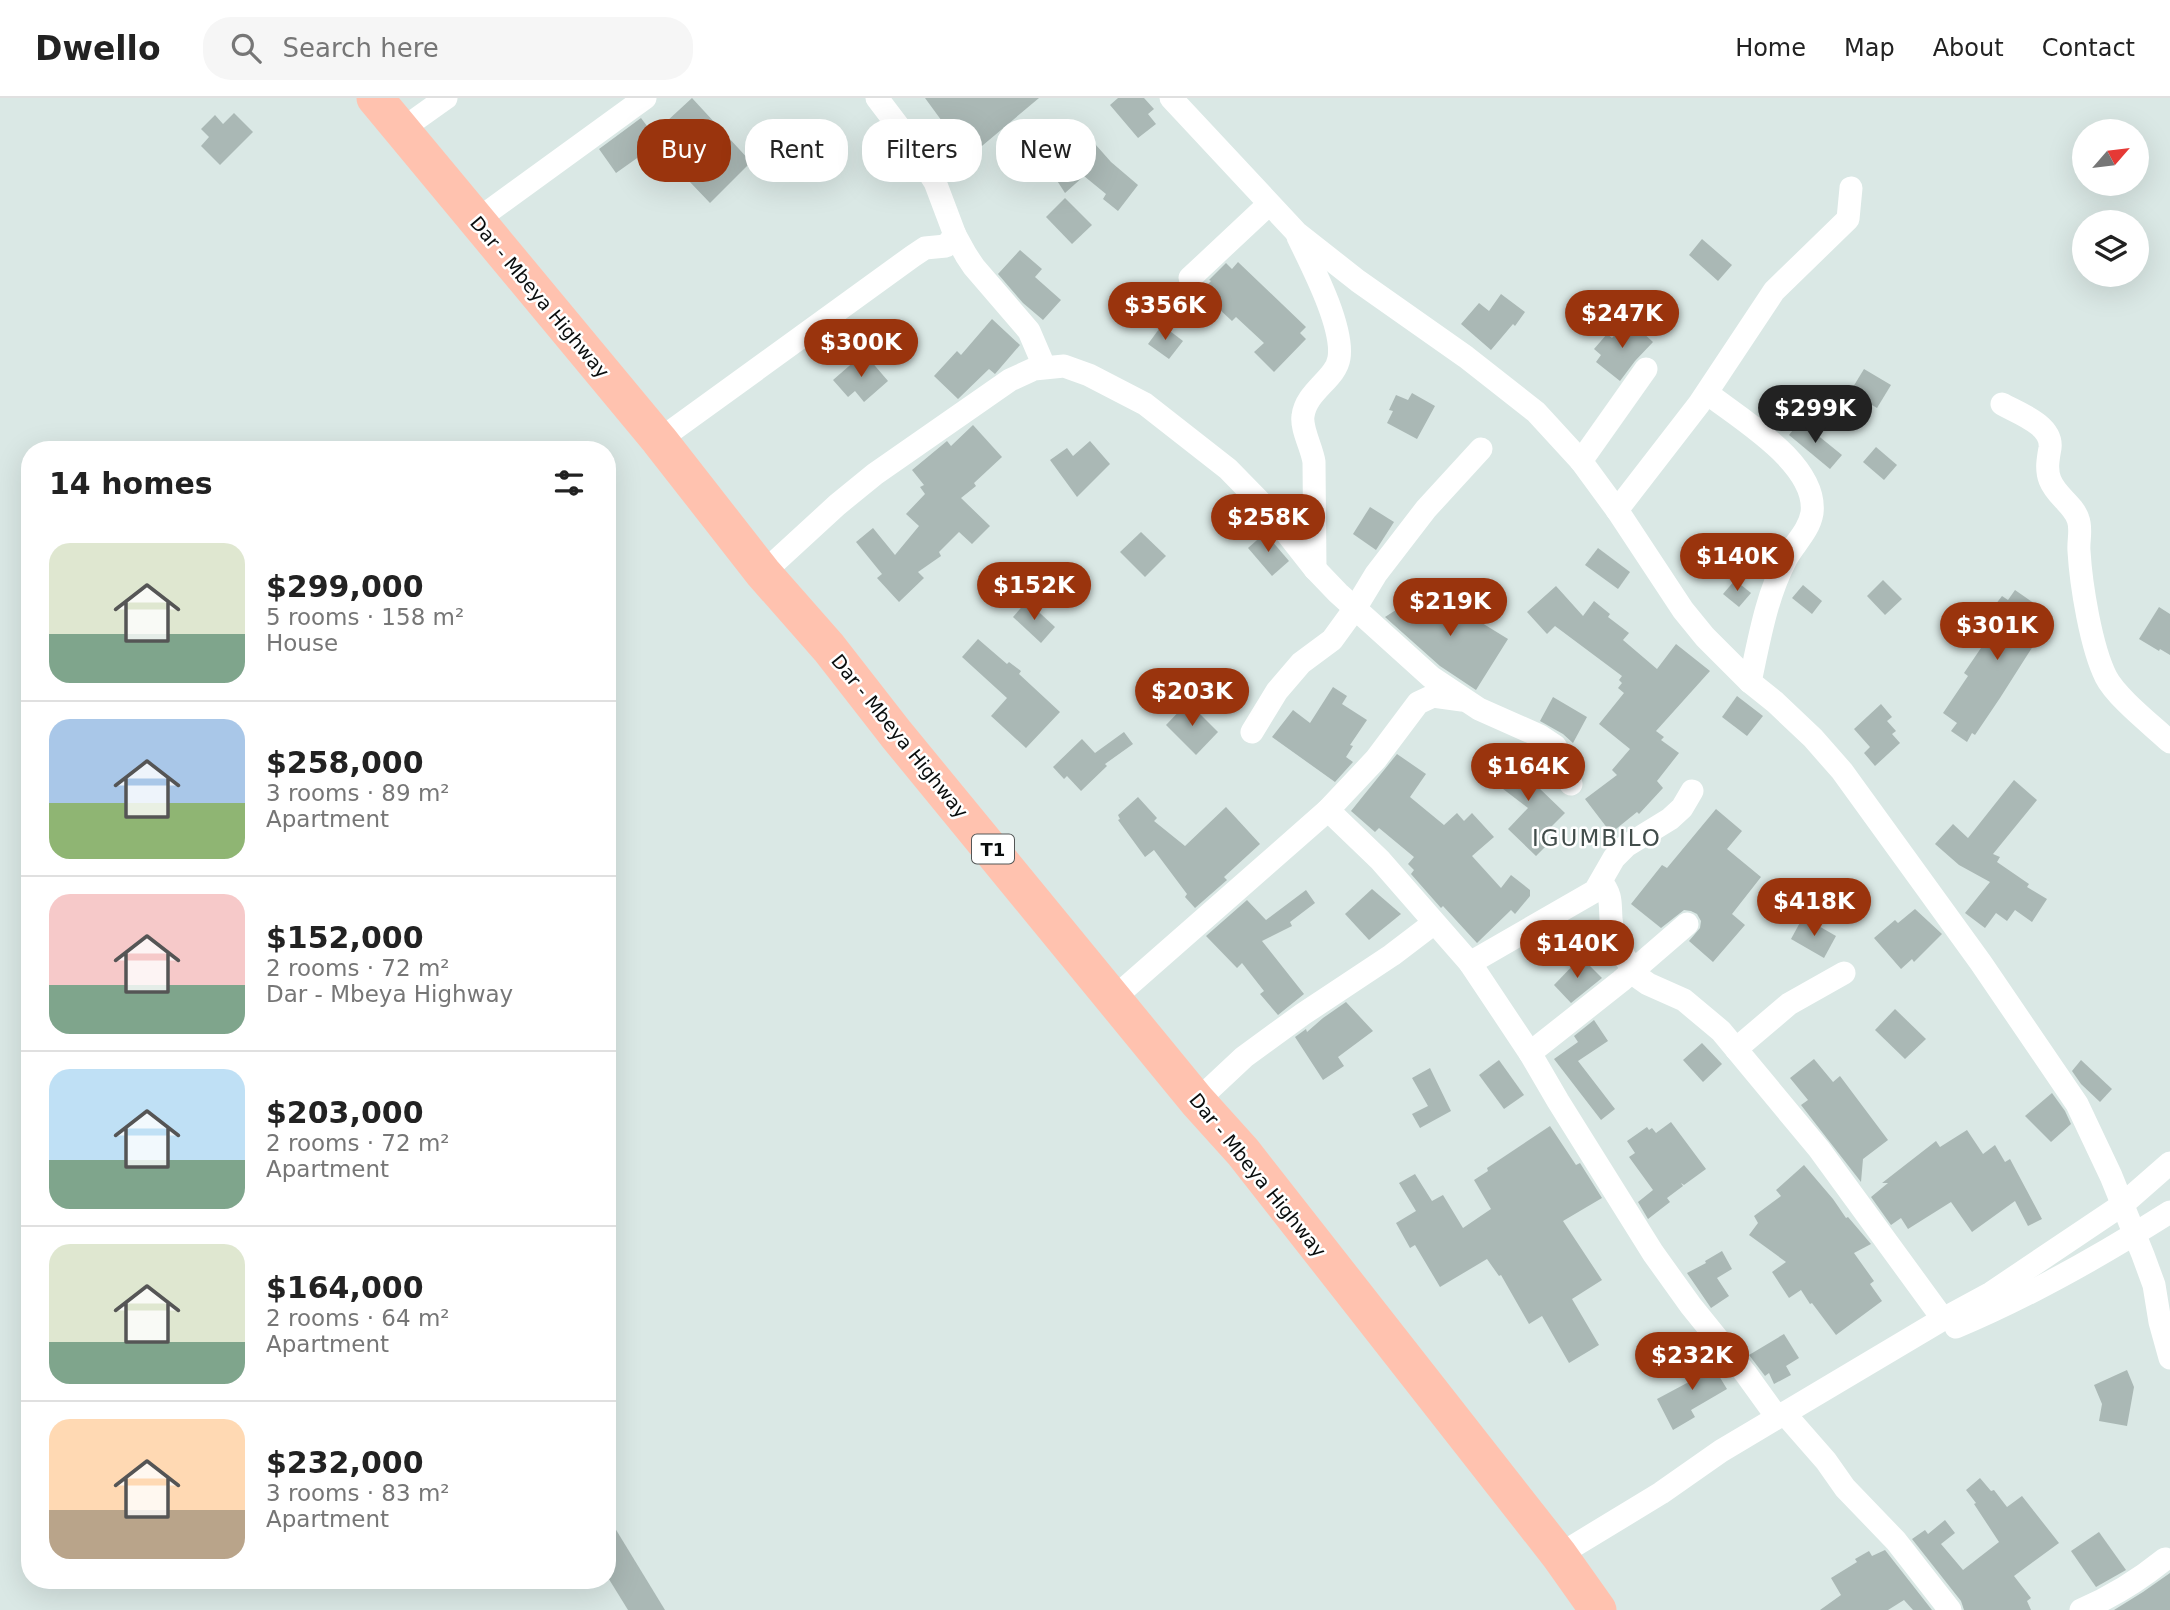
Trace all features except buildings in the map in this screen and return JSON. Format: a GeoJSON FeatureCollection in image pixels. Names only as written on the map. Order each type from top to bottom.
{"type":"FeatureCollection","features":[{"type":"Feature","properties":{"kind":"highway","name":"Dar - Mbeya Highway"},"geometry":{"type":"LineString","coordinates":[[375,98],[659,440],[763,573],[828,648],[1197,1101],[1243,1152],[1559,1555],[1598,1610]]}},
{"type":"Feature","properties":{"kind":"street"},"geometry":{"type":"LineString","coordinates":[[401,130],[446,98]]}},
{"type":"Feature","properties":{"kind":"street"},"geometry":{"type":"LineString","coordinates":[[477,220],[645,98]]}},
{"type":"Feature","properties":{"kind":"street"},"geometry":{"type":"LineString","coordinates":[[877,98],[905,135],[935,183],[955,234],[974,267],[1029,331],[1044,366]]}},
{"type":"Feature","properties":{"kind":"street"},"geometry":{"type":"LineString","coordinates":[[1171,98],[1297,233],[1536,412],[1581,461],[1683,610],[1724,658],[1775,702],[1842,771],[1981,963],[2077,1104],[2135,1233],[2154,1285],[2162,1332],[2170,1358]]}},
{"type":"Feature","properties":{"kind":"street"},"geometry":{"type":"LineString","coordinates":[[1617,510],[1707,393],[1774,291],[1848,219],[1851,188]]}},
{"type":"Feature","properties":{"kind":"street"},"geometry":{"type":"LineString","coordinates":[[1190,278],[1269,204]]}},
{"type":"Feature","properties":{"kind":"street"},"geometry":{"type":"LineString","coordinates":[[1297,233],[1327,298],[1340,354],[1337,366],[1315,391],[1303,415],[1314,462],[1315,569]]}},
{"type":"Feature","properties":{"kind":"street"},"geometry":{"type":"LineString","coordinates":[[659,440],[913,256],[925,248],[946,246],[955,234]]}},
{"type":"Feature","properties":{"kind":"street"},"geometry":{"type":"LineString","coordinates":[[763,573],[875,474],[1010,380],[1026,371],[1044,366],[1064,366],[1089,374],[1145,404],[1196,442],[1270,512],[1315,569],[1338,593],[1431,677],[1494,717],[1540,736],[1555,746],[1563,759],[1572,785]]}},
{"type":"Feature","properties":{"kind":"street"},"geometry":{"type":"LineString","coordinates":[[1581,461],[1646,369]]}},
{"type":"Feature","properties":{"kind":"street"},"geometry":{"type":"LineString","coordinates":[[1707,393],[1785,454],[1798,470],[1809,491],[1812,512],[1807,528],[1786,558],[1775,584],[1750,682]]}},
{"type":"Feature","properties":{"kind":"street"},"geometry":{"type":"LineString","coordinates":[[2002,404],[2049,435],[2050,480],[2079,521],[2079,549],[2088,612],[2099,661],[2118,694],[2170,742]]}},
{"type":"Feature","properties":{"kind":"street"},"geometry":{"type":"LineString","coordinates":[[1252,732],[1289,677],[1312,653],[1332,640],[1376,574],[1426,509],[1481,449]]}},
{"type":"Feature","properties":{"kind":"street"},"geometry":{"type":"LineString","coordinates":[[1114,998],[1328,810],[1376,759],[1418,703],[1433,696],[1466,700]]}},
{"type":"Feature","properties":{"kind":"street"},"geometry":{"type":"LineString","coordinates":[[1470,963],[1595,891],[1614,858],[1626,846],[1671,819],[1682,808],[1692,791]]}},
{"type":"Feature","properties":{"kind":"street"},"geometry":{"type":"LineString","coordinates":[[1328,810],[1380,860],[1470,963],[1530,1053],[1660,1264],[1781,1415],[1826,1461],[1845,1488],[1896,1541],[1950,1610]]}},
{"type":"Feature","properties":{"kind":"street"},"geometry":{"type":"LineString","coordinates":[[1601,882],[1609,893],[1613,927],[1623,956],[1633,971],[1648,984],[1684,1000],[1713,1022],[1819,1149],[1942,1319]]}},
{"type":"Feature","properties":{"kind":"street"},"geometry":{"type":"LineString","coordinates":[[1197,1101],[1244,1056],[1392,956],[1434,923]]}},
{"type":"Feature","properties":{"kind":"street"},"geometry":{"type":"LineString","coordinates":[[1530,1053],[1687,924]]}},
{"type":"Feature","properties":{"kind":"street"},"geometry":{"type":"LineString","coordinates":[[1736,1049],[1789,1004],[1844,974]]}},
{"type":"Feature","properties":{"kind":"street"},"geometry":{"type":"LineString","coordinates":[[1559,1555],[1661,1493],[1721,1451],[1942,1319],[1991,1293],[2122,1205],[2170,1163]]}},
{"type":"Feature","properties":{"kind":"street"},"geometry":{"type":"LineString","coordinates":[[1894,1348],[1934,1336],[1989,1313],[2170,1213]]}},
{"type":"Feature","properties":{"kind":"street"},"geometry":{"type":"LineString","coordinates":[[2081,1610],[2104,1601],[2165,1559]]}},
{"type":"Feature","properties":{"kind":"district","name":"IGUMBILO"},"geometry":{"type":"Point","coordinates":[1597,838]}}]}
